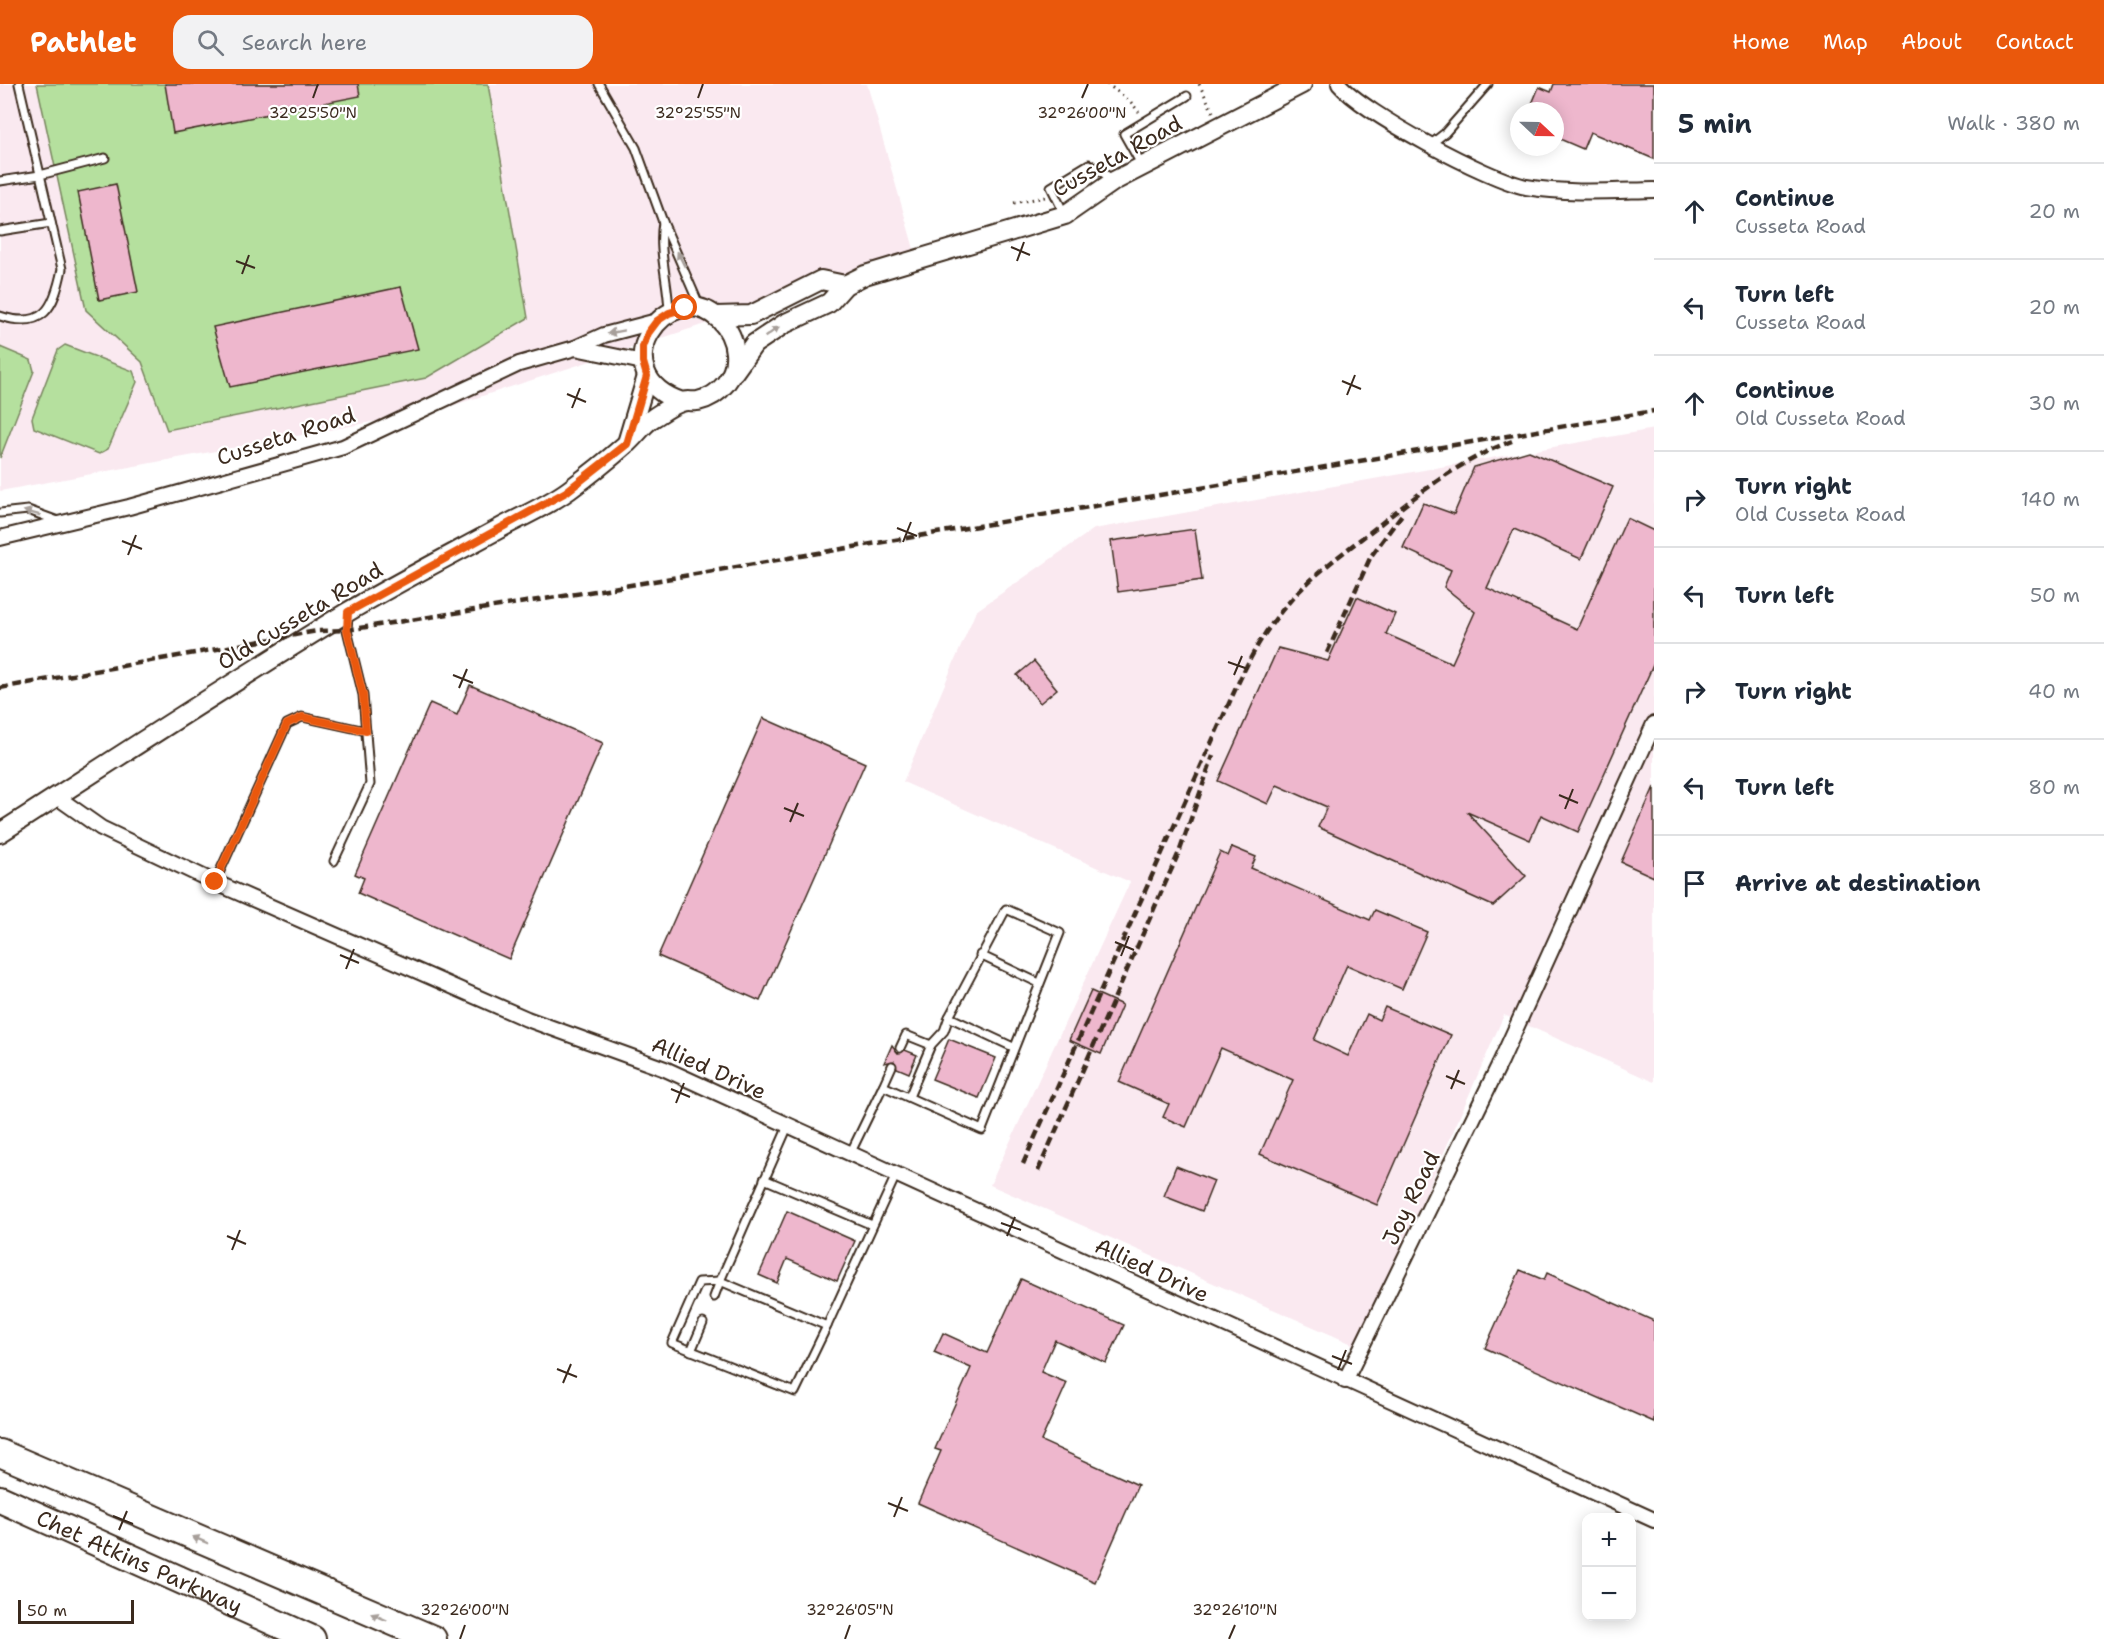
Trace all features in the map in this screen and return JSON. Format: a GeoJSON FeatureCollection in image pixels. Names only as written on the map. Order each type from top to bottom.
{"type":"FeatureCollection","features":[{"type":"Feature","properties":{"kind":"highway","name":"Chet Atkins Parkway"},"geometry":{"type":"LineString","coordinates":[[0,1453],[433,1639]]}},
{"type":"Feature","properties":{"kind":"highway","name":"Chet Atkins Parkway"},"geometry":{"type":"LineString","coordinates":[[0,1499],[312,1639]]}},
{"type":"Feature","properties":{"kind":"street","name":"Cusseta Road"},"geometry":{"type":"LineString","coordinates":[[682,402],[696,402],[710,397],[724,387],[754,344],[784,324],[829,303],[845,285],[865,276],[1065,215],[1114,181],[1302,84]]}},
{"type":"Feature","properties":{"kind":"street"},"geometry":{"type":"LineString","coordinates":[[1339,84],[1355,99],[1386,121],[1495,176],[1523,186],[1567,192],[1654,190]]}},
{"type":"Feature","properties":{"kind":"street","name":"Cusseta Road"},"geometry":{"type":"LineString","coordinates":[[0,538],[129,507],[343,447],[519,364],[575,348],[604,335],[685,308],[708,313],[751,315],[821,280],[845,285]]}},
{"type":"Feature","properties":{"kind":"street"},"geometry":{"type":"LineString","coordinates":[[708,313],[727,328],[734,342],[736,358],[732,374]]}},
{"type":"Feature","properties":{"kind":"street"},"geometry":{"type":"LineString","coordinates":[[627,444],[645,369],[643,347],[648,333],[663,317]]}},
{"type":"Feature","properties":{"kind":"street","name":"Cusseta Road"},"geometry":{"type":"LineString","coordinates":[[575,348],[645,369]]}},
{"type":"Feature","properties":{"kind":"street"},"geometry":{"type":"LineString","coordinates":[[645,369],[656,388],[668,397],[682,402]]}},
{"type":"Feature","properties":{"kind":"street","name":"Old Cusseta Road"},"geometry":{"type":"LineString","coordinates":[[0,833],[348,612],[566,492],[627,444],[651,420],[682,402]]}},
{"type":"Feature","properties":{"kind":"street","name":"Joy Road"},"geometry":{"type":"LineString","coordinates":[[1345,1381],[1502,1061],[1654,724]]}},
{"type":"Feature","properties":{"kind":"street","name":"Allied Drive"},"geometry":{"type":"LineString","coordinates":[[57,797],[101,828],[215,882],[527,1019],[664,1070],[1345,1381]]}},
{"type":"Feature","properties":{"kind":"street"},"geometry":{"type":"LineString","coordinates":[[1345,1381],[1654,1520]]}},
{"type":"Feature","properties":{"kind":"lane"},"geometry":{"type":"LineString","coordinates":[[0,316],[28,321],[45,315],[57,294],[62,269],[19,84]]}},
{"type":"Feature","properties":{"kind":"lane"},"geometry":{"type":"LineString","coordinates":[[600,84],[636,148],[663,222],[708,313]]}},
{"type":"Feature","properties":{"kind":"lane"},"geometry":{"type":"LineString","coordinates":[[1431,144],[1445,133],[1488,84]]}},
{"type":"Feature","properties":{"kind":"lane"},"geometry":{"type":"LineString","coordinates":[[1142,166],[1124,134],[1187,96]]}},
{"type":"Feature","properties":{"kind":"lane"},"geometry":{"type":"LineString","coordinates":[[0,181],[40,176],[105,158]]}},
{"type":"Feature","properties":{"kind":"lane"},"geometry":{"type":"LineString","coordinates":[[1065,215],[1051,187],[1089,164],[1114,181]]}},
{"type":"Feature","properties":{"kind":"lane"},"geometry":{"type":"LineString","coordinates":[[663,222],[660,243],[668,275],[663,317]]}},
{"type":"Feature","properties":{"kind":"lane"},"geometry":{"type":"LineString","coordinates":[[0,231],[51,223]]}},
{"type":"Feature","properties":{"kind":"lane"},"geometry":{"type":"LineString","coordinates":[[0,513],[28,510],[63,523]]}},
{"type":"Feature","properties":{"kind":"lane"},"geometry":{"type":"LineString","coordinates":[[334,861],[370,784],[363,695],[347,630],[348,612]]}},
{"type":"Feature","properties":{"kind":"lane"},"geometry":{"type":"LineString","coordinates":[[215,882],[287,724],[302,717],[366,731]]}},
{"type":"Feature","properties":{"kind":"lane"},"geometry":{"type":"LineString","coordinates":[[883,1086],[982,1130],[1060,933],[1006,909],[949,1017],[944,1031],[931,1045],[909,1097]]}},
{"type":"Feature","properties":{"kind":"lane"},"geometry":{"type":"LineString","coordinates":[[980,956],[1040,983]]}},
{"type":"Feature","properties":{"kind":"lane"},"geometry":{"type":"LineString","coordinates":[[949,1017],[1013,1047]]}},
{"type":"Feature","properties":{"kind":"lane"},"geometry":{"type":"LineString","coordinates":[[900,1048],[906,1035],[931,1045]]}},
{"type":"Feature","properties":{"kind":"lane"},"geometry":{"type":"LineString","coordinates":[[850,1154],[892,1066]]}},
{"type":"Feature","properties":{"kind":"lane"},"geometry":{"type":"LineString","coordinates":[[714,1297],[788,1126]]}},
{"type":"Feature","properties":{"kind":"lane"},"geometry":{"type":"LineString","coordinates":[[827,1326],[720,1281],[699,1282],[672,1343],[795,1392],[827,1326],[896,1175]]}},
{"type":"Feature","properties":{"kind":"lane"},"geometry":{"type":"LineString","coordinates":[[764,1179],[872,1225]]}},
{"type":"Feature","properties":{"kind":"lane"},"geometry":{"type":"LineString","coordinates":[[691,1351],[703,1323]]}},
{"type":"Feature","properties":{"kind":"path"},"geometry":{"type":"LineString","coordinates":[[1107,84],[1130,101],[1145,120]]}},
{"type":"Feature","properties":{"kind":"shaded area"},"geometry":{"type":"Polygon","coordinates":[[[0,84],[867,84],[916,256],[442,409],[0,491],[0,84]]]}},
{"type":"Feature","properties":{"kind":"shaded area"},"geometry":{"type":"Polygon","coordinates":[[[1654,429],[1654,1082],[1504,1015],[1359,1347],[990,1185],[1130,882],[903,782],[976,611],[1094,529],[1654,429]]]}},
{"type":"Feature","properties":{"kind":"green space"},"geometry":{"type":"Polygon","coordinates":[[[37,84],[488,84],[528,318],[426,378],[167,430],[142,362],[86,310],[37,84]]]}},
{"type":"Feature","properties":{"kind":"green space"},"geometry":{"type":"Polygon","coordinates":[[[65,345],[133,371],[137,382],[108,449],[99,454],[34,428],[32,418],[58,350],[65,345]]]}},
{"type":"Feature","properties":{"kind":"green space"},"geometry":{"type":"Polygon","coordinates":[[[0,347],[31,360],[34,371],[0,458],[0,347]]]}},
{"type":"Feature","properties":{"kind":"building"},"geometry":{"type":"Polygon","coordinates":[[[165,84],[358,84],[360,96],[173,133],[165,84]]]}},
{"type":"Feature","properties":{"kind":"building"},"geometry":{"type":"Polygon","coordinates":[[[1554,84],[1654,84],[1654,159],[1590,132],[1583,149],[1564,141],[1564,102],[1533,102],[1539,87],[1551,92],[1554,84]]]}},
{"type":"Feature","properties":{"kind":"building"},"geometry":{"type":"Polygon","coordinates":[[[116,184],[138,292],[99,300],[78,192],[116,184]]]}},
{"type":"Feature","properties":{"kind":"building"},"geometry":{"type":"Polygon","coordinates":[[[401,287],[418,349],[230,387],[213,327],[401,287]]]}},
{"type":"Feature","properties":{"kind":"building"},"geometry":{"type":"Polygon","coordinates":[[[1529,451],[1613,487],[1581,559],[1514,529],[1487,588],[1577,629],[1627,518],[1654,531],[1654,663],[1578,832],[1541,815],[1530,840],[1467,812],[1526,876],[1493,906],[1318,827],[1327,807],[1277,785],[1268,804],[1218,781],[1278,648],[1328,661],[1357,597],[1395,614],[1386,634],[1452,663],[1475,612],[1444,587],[1451,570],[1403,548],[1423,503],[1454,514],[1474,467],[1529,451]]]}},
{"type":"Feature","properties":{"kind":"building"},"geometry":{"type":"Polygon","coordinates":[[[1195,529],[1202,580],[1118,592],[1111,541],[1195,529]]]}},
{"type":"Feature","properties":{"kind":"building"},"geometry":{"type":"Polygon","coordinates":[[[1034,661],[1057,689],[1040,703],[1017,675],[1034,661]]]}},
{"type":"Feature","properties":{"kind":"building"},"geometry":{"type":"Polygon","coordinates":[[[470,685],[603,743],[509,959],[358,893],[364,878],[355,874],[430,703],[457,715],[470,685]]]}},
{"type":"Feature","properties":{"kind":"building"},"geometry":{"type":"Polygon","coordinates":[[[763,718],[865,763],[760,1001],[658,956],[763,718]]]}},
{"type":"Feature","properties":{"kind":"building"},"geometry":{"type":"Polygon","coordinates":[[[1654,787],[1654,877],[1621,862],[1654,787]]]}},
{"type":"Feature","properties":{"kind":"building"},"geometry":{"type":"Polygon","coordinates":[[[1232,847],[1256,857],[1251,868],[1370,920],[1375,910],[1427,932],[1402,989],[1347,965],[1314,1040],[1348,1056],[1367,1014],[1379,1020],[1385,1007],[1451,1035],[1377,1205],[1260,1154],[1293,1080],[1221,1048],[1186,1127],[1163,1117],[1169,1104],[1119,1082],[1220,852],[1228,856],[1232,847]]]}},
{"type":"Feature","properties":{"kind":"building"},"geometry":{"type":"Polygon","coordinates":[[[1091,991],[1122,1005],[1101,1054],[1069,1040],[1091,991]]]}},
{"type":"Feature","properties":{"kind":"building"},"geometry":{"type":"Polygon","coordinates":[[[949,1039],[996,1058],[979,1098],[932,1079],[949,1039]]]}},
{"type":"Feature","properties":{"kind":"building"},"geometry":{"type":"Polygon","coordinates":[[[892,1045],[898,1053],[905,1050],[917,1055],[909,1073],[897,1068],[894,1061],[884,1063],[892,1045]]]}},
{"type":"Feature","properties":{"kind":"building"},"geometry":{"type":"Polygon","coordinates":[[[1176,1166],[1214,1181],[1202,1211],[1164,1196],[1176,1166]]]}},
{"type":"Feature","properties":{"kind":"building"},"geometry":{"type":"Polygon","coordinates":[[[787,1211],[855,1241],[837,1281],[787,1259],[777,1283],[759,1275],[787,1211]]]}},
{"type":"Feature","properties":{"kind":"building"},"geometry":{"type":"Polygon","coordinates":[[[1520,1270],[1544,1280],[1547,1273],[1654,1321],[1654,1422],[1485,1348],[1520,1270]]]}},
{"type":"Feature","properties":{"kind":"building"},"geometry":{"type":"Polygon","coordinates":[[[1021,1279],[1124,1325],[1106,1363],[1055,1340],[1041,1372],[1067,1383],[1041,1441],[1138,1485],[1095,1582],[918,1503],[941,1451],[935,1449],[971,1368],[934,1352],[943,1333],[987,1353],[1021,1279]]]}},
{"type":"Feature","properties":{"kind":"railway"},"geometry":{"type":"LineString","coordinates":[[0,688],[317,631],[347,630],[595,591],[1654,411]]}},
{"type":"Feature","properties":{"kind":"railway"},"geometry":{"type":"LineString","coordinates":[[1023,1164],[1236,688],[1264,635],[1293,598],[1318,573],[1406,504],[1457,468],[1512,441]]}},
{"type":"Feature","properties":{"kind":"railway"},"geometry":{"type":"LineString","coordinates":[[1327,653],[1371,556],[1403,513]]}},
{"type":"Feature","properties":{"kind":"railway"},"geometry":{"type":"LineString","coordinates":[[1038,1171],[1180,850],[1213,756]]}},
{"type":"Feature","properties":{"kind":"route"},"geometry":{"type":"LineString","coordinates":[[215,882],[287,724],[302,717],[366,731],[363,695],[347,630],[348,612],[566,492],[627,444],[634,413],[647,376],[643,362],[643,347],[648,333],[657,321],[669,313],[685,308]]}}]}
